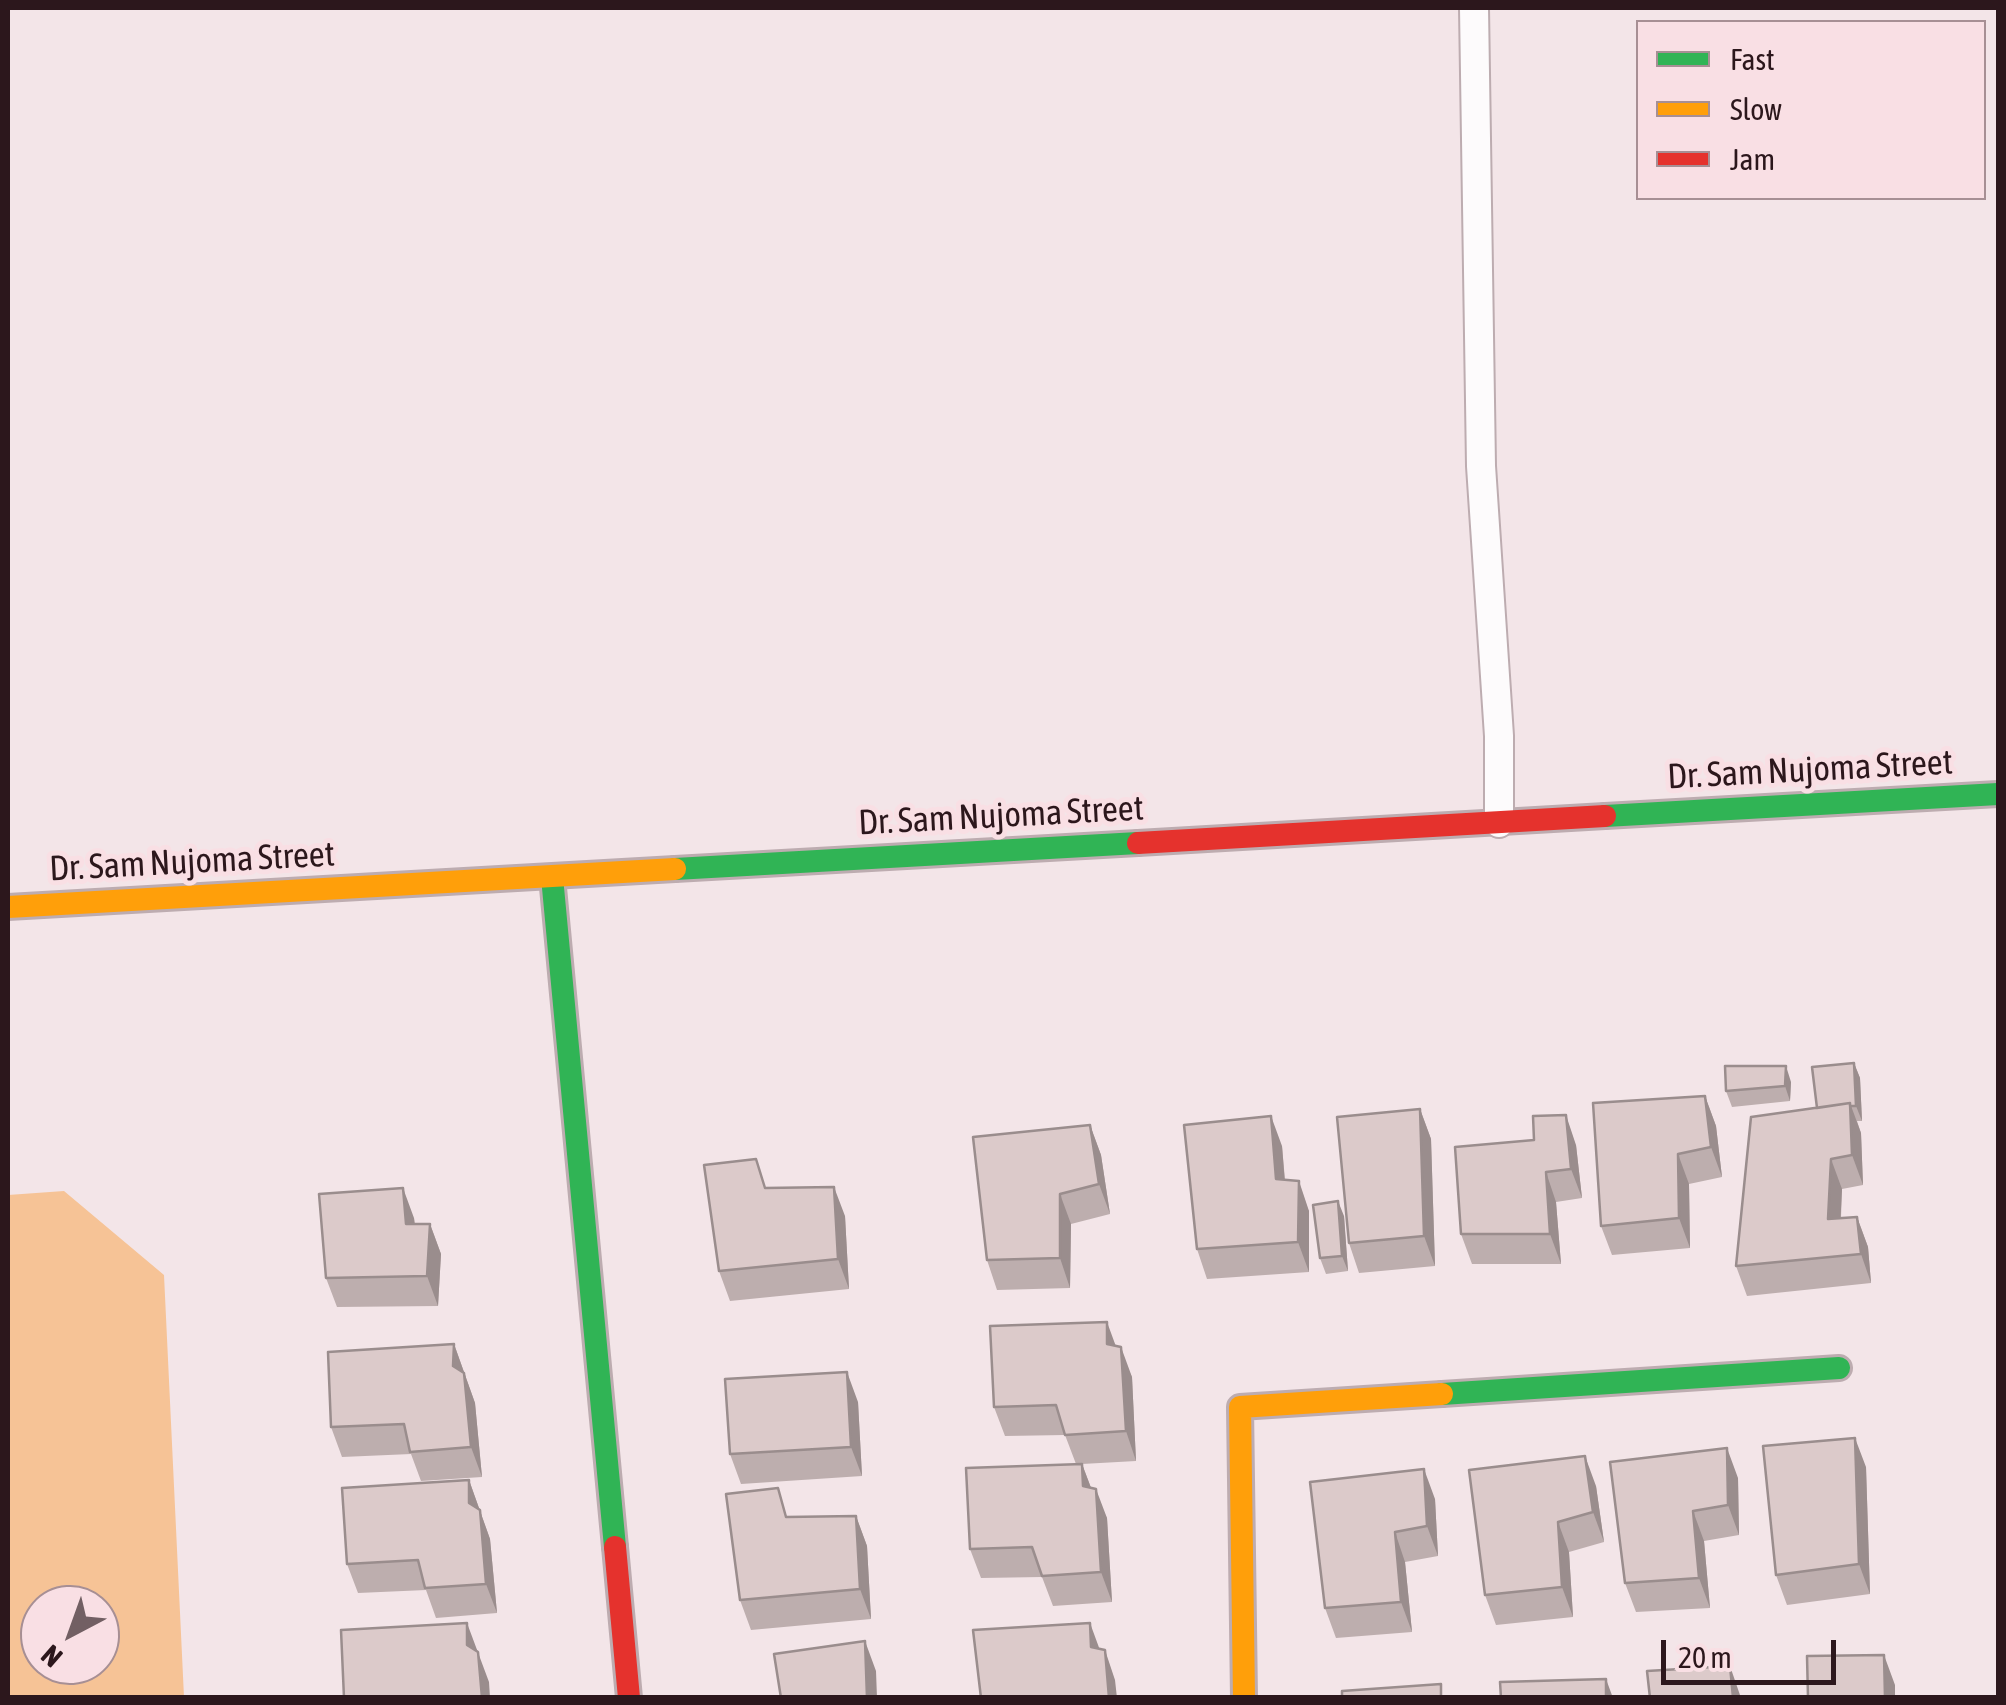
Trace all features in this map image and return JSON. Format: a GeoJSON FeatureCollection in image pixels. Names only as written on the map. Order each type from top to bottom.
{"type":"FeatureCollection","features":[{"type":"Feature","properties":{"kind":"street","name":"Dr. Sam Nujoma Street"},"geometry":{"type":"LineString","coordinates":[[8,907],[1998,794]]}},
{"type":"Feature","properties":{"kind":"street"},"geometry":{"type":"LineString","coordinates":[[552,877],[628,1698]]}},
{"type":"Feature","properties":{"kind":"street"},"geometry":{"type":"LineString","coordinates":[[1244,1698],[1240,1407],[1838,1368]]}},
{"type":"Feature","properties":{"kind":"lane"},"geometry":{"type":"LineString","coordinates":[[1474,8],[1481,466],[1498,736],[1499,822]]}},
{"type":"Feature","properties":{"kind":"shaded area"},"geometry":{"type":"Polygon","coordinates":[[[64,1191],[164,1275],[184,1697],[8,1697],[8,1195],[64,1191]]]}},
{"type":"Feature","properties":{"kind":"building"},"geometry":{"type":"Polygon","coordinates":[[[1854,1063],[1856,1106],[1850,1103],[1817,1108],[1812,1067],[1854,1063]]]}},
{"type":"Feature","properties":{"kind":"building"},"geometry":{"type":"Polygon","coordinates":[[[1725,1066],[1786,1066],[1785,1086],[1726,1091],[1725,1066]]]}},
{"type":"Feature","properties":{"kind":"building"},"geometry":{"type":"Polygon","coordinates":[[[1705,1096],[1711,1147],[1678,1154],[1679,1218],[1601,1226],[1593,1103],[1705,1096]]]}},
{"type":"Feature","properties":{"kind":"building"},"geometry":{"type":"Polygon","coordinates":[[[1850,1103],[1852,1155],[1831,1159],[1828,1219],[1857,1217],[1861,1254],[1736,1266],[1751,1117],[1850,1103]]]}},
{"type":"Feature","properties":{"kind":"building"},"geometry":{"type":"Polygon","coordinates":[[[1420,1109],[1424,1236],[1349,1243],[1337,1117],[1420,1109]]]}},
{"type":"Feature","properties":{"kind":"building"},"geometry":{"type":"Polygon","coordinates":[[[1566,1115],[1571,1169],[1546,1172],[1550,1234],[1461,1234],[1455,1147],[1534,1140],[1533,1116],[1566,1115]]]}},
{"type":"Feature","properties":{"kind":"building"},"geometry":{"type":"Polygon","coordinates":[[[1271,1116],[1276,1179],[1299,1181],[1298,1242],[1197,1249],[1184,1125],[1271,1116]]]}},
{"type":"Feature","properties":{"kind":"building"},"geometry":{"type":"Polygon","coordinates":[[[1090,1125],[1099,1184],[1060,1194],[1060,1258],[987,1260],[973,1137],[1090,1125]]]}},
{"type":"Feature","properties":{"kind":"building"},"geometry":{"type":"Polygon","coordinates":[[[756,1159],[765,1188],[834,1187],[838,1259],[719,1271],[704,1165],[756,1159]]]}},
{"type":"Feature","properties":{"kind":"building"},"geometry":{"type":"Polygon","coordinates":[[[403,1188],[406,1224],[430,1224],[427,1276],[326,1278],[319,1194],[403,1188]]]}},
{"type":"Feature","properties":{"kind":"building"},"geometry":{"type":"Polygon","coordinates":[[[1338,1201],[1342,1256],[1320,1258],[1313,1205],[1338,1201]]]}},
{"type":"Feature","properties":{"kind":"building"},"geometry":{"type":"Polygon","coordinates":[[[1107,1322],[1107,1344],[1121,1347],[1126,1431],[1065,1435],[1056,1405],[994,1407],[990,1326],[1107,1322]]]}},
{"type":"Feature","properties":{"kind":"building"},"geometry":{"type":"Polygon","coordinates":[[[454,1344],[453,1366],[464,1373],[471,1447],[410,1452],[404,1424],[331,1427],[328,1352],[454,1344]]]}},
{"type":"Feature","properties":{"kind":"building"},"geometry":{"type":"Polygon","coordinates":[[[847,1372],[851,1447],[730,1454],[725,1379],[847,1372]]]}},
{"type":"Feature","properties":{"kind":"building"},"geometry":{"type":"Polygon","coordinates":[[[1855,1438],[1859,1564],[1776,1575],[1763,1446],[1855,1438]]]}},
{"type":"Feature","properties":{"kind":"building"},"geometry":{"type":"Polygon","coordinates":[[[1727,1448],[1728,1505],[1693,1511],[1699,1578],[1625,1583],[1610,1462],[1727,1448]]]}},
{"type":"Feature","properties":{"kind":"building"},"geometry":{"type":"Polygon","coordinates":[[[1585,1456],[1593,1512],[1558,1522],[1562,1587],[1485,1595],[1469,1470],[1585,1456]]]}},
{"type":"Feature","properties":{"kind":"building"},"geometry":{"type":"Polygon","coordinates":[[[1082,1464],[1083,1486],[1096,1489],[1101,1572],[1042,1576],[1032,1547],[970,1549],[966,1468],[1082,1464]]]}},
{"type":"Feature","properties":{"kind":"building"},"geometry":{"type":"Polygon","coordinates":[[[1424,1469],[1427,1526],[1395,1532],[1401,1602],[1325,1608],[1310,1482],[1424,1469]]]}},
{"type":"Feature","properties":{"kind":"building"},"geometry":{"type":"Polygon","coordinates":[[[469,1480],[469,1503],[480,1510],[486,1584],[425,1588],[418,1560],[347,1564],[342,1488],[469,1480]]]}},
{"type":"Feature","properties":{"kind":"building"},"geometry":{"type":"Polygon","coordinates":[[[778,1488],[786,1517],[856,1516],[860,1589],[740,1600],[726,1494],[778,1488]]]}},
{"type":"Feature","properties":{"kind":"building"},"geometry":{"type":"Polygon","coordinates":[[[467,1623],[467,1645],[478,1652],[482,1698],[344,1698],[341,1630],[467,1623]]]}},
{"type":"Feature","properties":{"kind":"building"},"geometry":{"type":"Polygon","coordinates":[[[1090,1623],[1091,1647],[1105,1650],[1109,1698],[981,1698],[973,1630],[1090,1623]]]}},
{"type":"Feature","properties":{"kind":"building"},"geometry":{"type":"Polygon","coordinates":[[[865,1641],[867,1698],[781,1698],[774,1654],[865,1641]]]}},
{"type":"Feature","properties":{"kind":"building"},"geometry":{"type":"Polygon","coordinates":[[[1884,1655],[1885,1698],[1808,1698],[1807,1656],[1884,1655]]]}},
{"type":"Feature","properties":{"kind":"building"},"geometry":{"type":"Polygon","coordinates":[[[1730,1666],[1733,1698],[1650,1698],[1647,1671],[1730,1666]]]}},
{"type":"Feature","properties":{"kind":"building"},"geometry":{"type":"Polygon","coordinates":[[[1606,1679],[1606,1698],[1501,1698],[1500,1682],[1606,1679]]]}},
{"type":"Feature","properties":{"kind":"building"},"geometry":{"type":"Polygon","coordinates":[[[1441,1684],[1441,1698],[1342,1698],[1342,1691],[1441,1684]]]}},
{"type":"Feature","properties":{"kind":"traffic: fast"},"geometry":{"type":"LineString","coordinates":[[1605,816],[1998,794]]}},
{"type":"Feature","properties":{"kind":"traffic: fast"},"geometry":{"type":"LineString","coordinates":[[675,869],[1138,843]]}},
{"type":"Feature","properties":{"kind":"traffic: fast"},"geometry":{"type":"LineString","coordinates":[[552,877],[615,1547]]}},
{"type":"Feature","properties":{"kind":"traffic: fast"},"geometry":{"type":"LineString","coordinates":[[1442,1394],[1839,1368]]}},
{"type":"Feature","properties":{"kind":"traffic: slow"},"geometry":{"type":"LineString","coordinates":[[8,907],[675,869]]}},
{"type":"Feature","properties":{"kind":"traffic: slow"},"geometry":{"type":"LineString","coordinates":[[1244,1698],[1240,1407],[1442,1394]]}},
{"type":"Feature","properties":{"kind":"traffic: jam"},"geometry":{"type":"LineString","coordinates":[[1138,843],[1605,816]]}},
{"type":"Feature","properties":{"kind":"traffic: jam"},"geometry":{"type":"LineString","coordinates":[[615,1547],[629,1698]]}}]}
